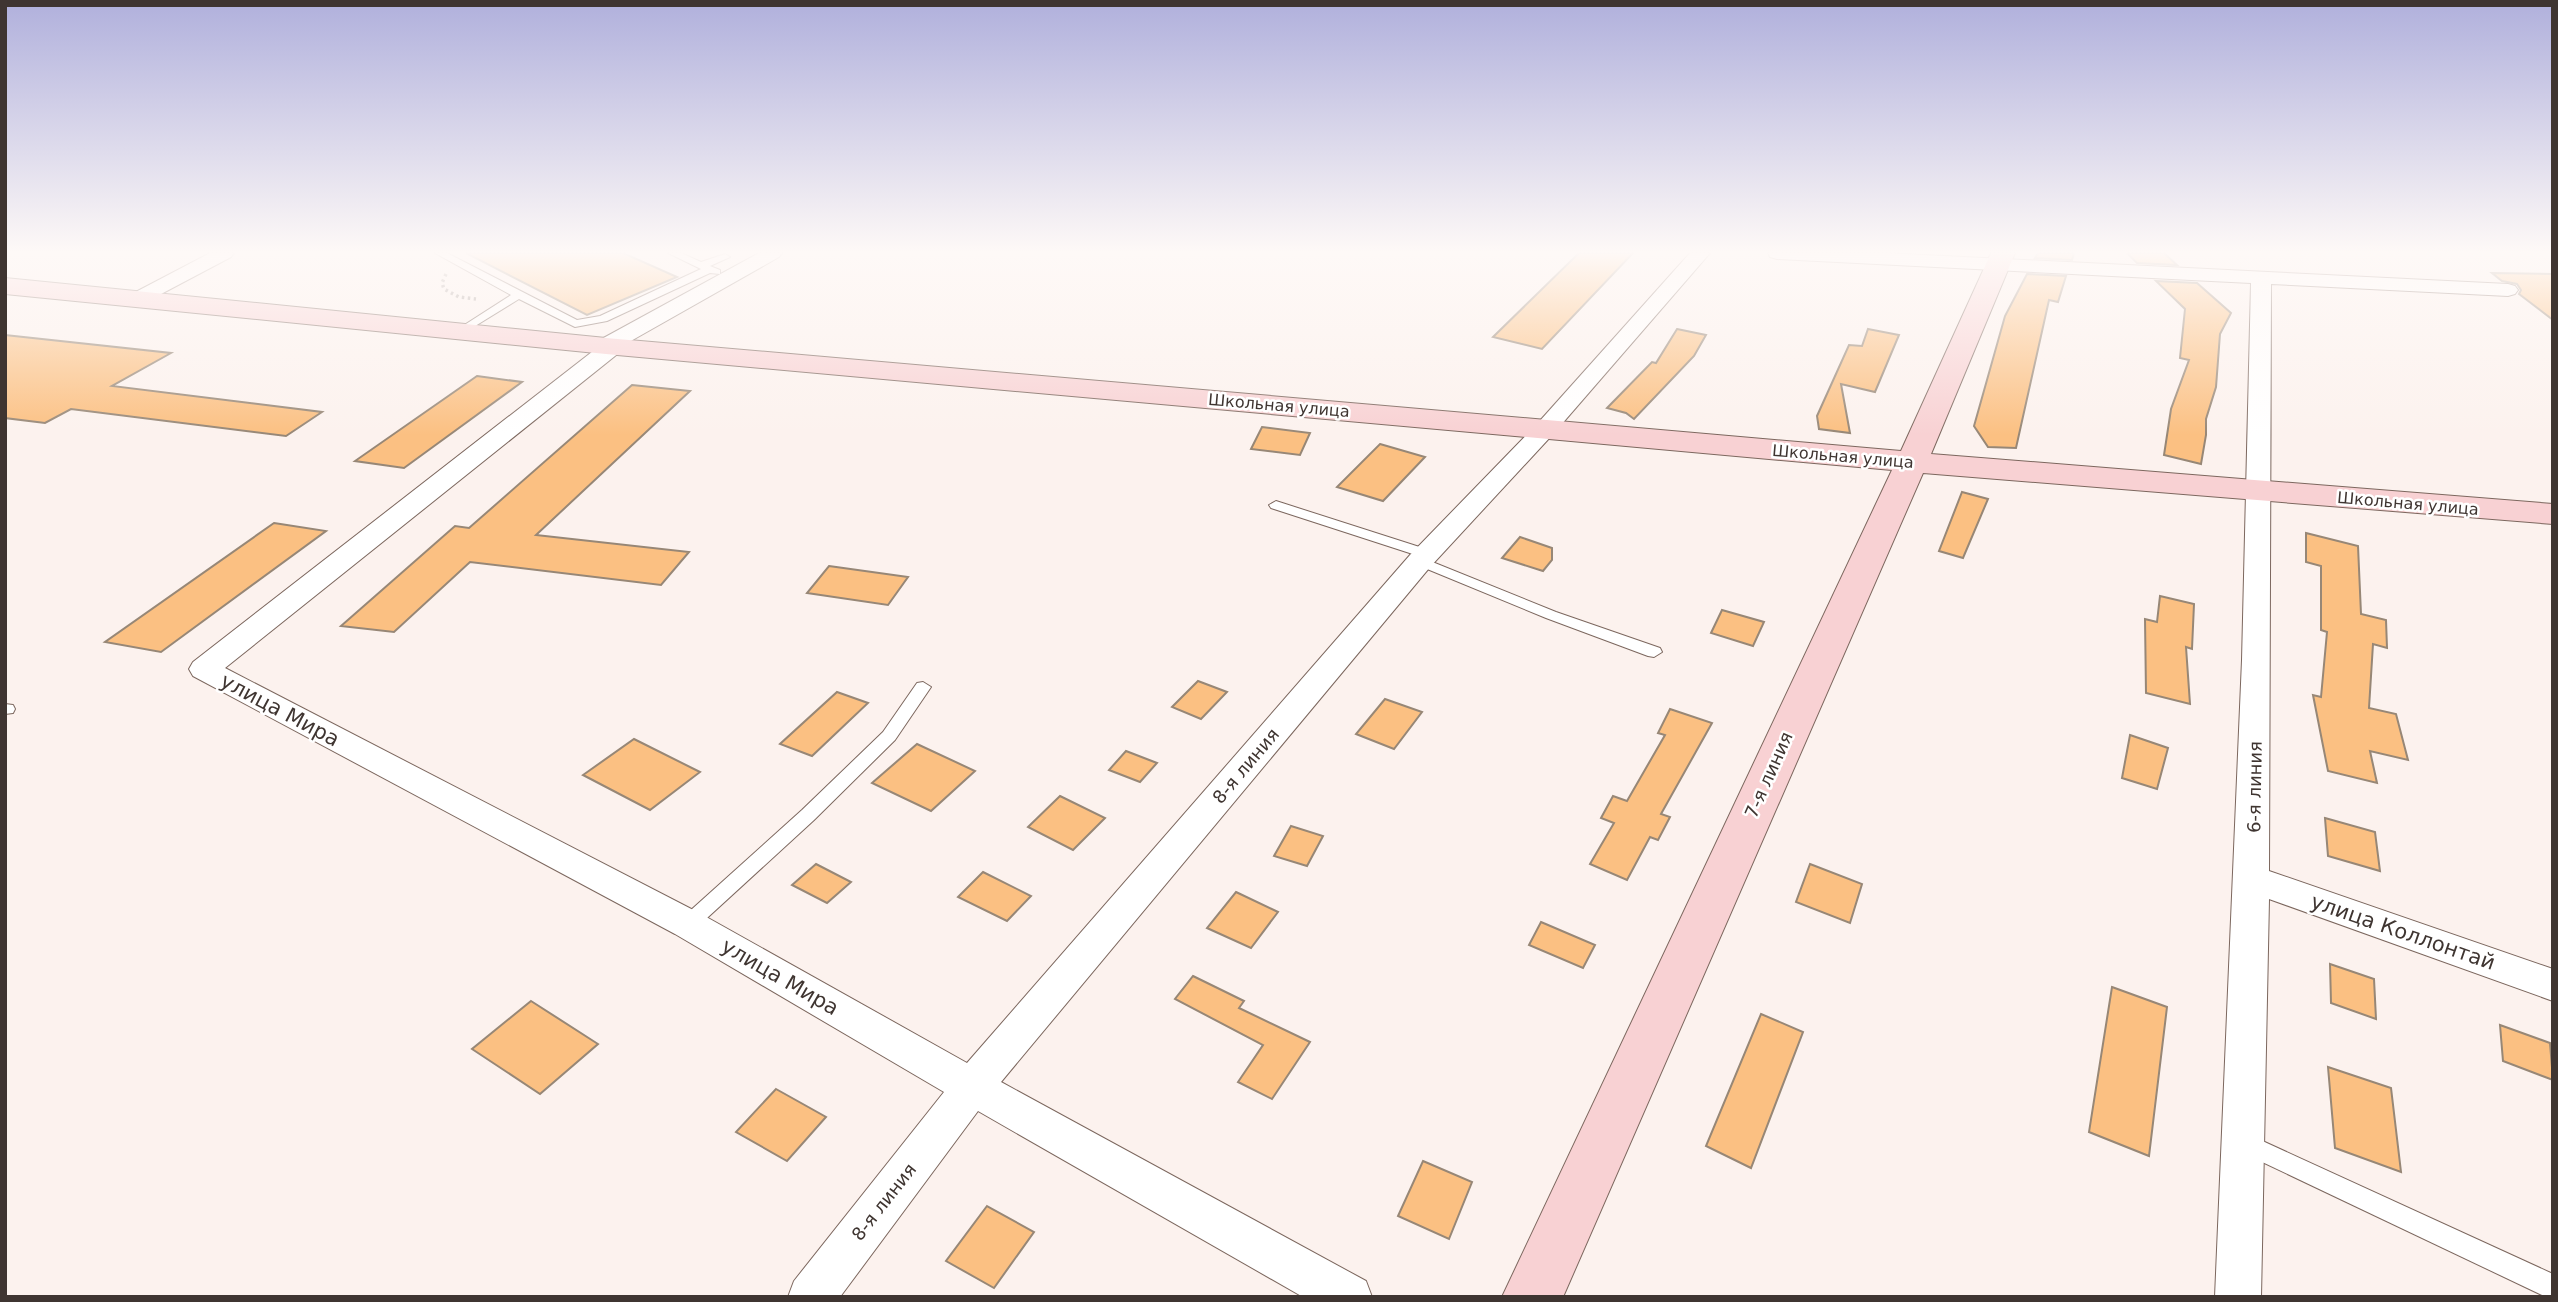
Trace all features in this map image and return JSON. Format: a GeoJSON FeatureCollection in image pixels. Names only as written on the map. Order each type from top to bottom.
{"type":"FeatureCollection","features":[{"type":"Feature","properties":{"kind":"street","name":"Школьная улица"},"geometry":{"type":"LineString","coordinates":[[281,314],[609,346],[1912,462],[2553,514]]}},
{"type":"Feature","properties":{"kind":"street"},"geometry":{"type":"LineString","coordinates":[[609,346],[653,314]]}},
{"type":"Feature","properties":{"kind":"street","name":"8-я линия"},"geometry":{"type":"LineString","coordinates":[[811,1297],[972,1087],[1424,557],[1546,428],[1647,314]]}},
{"type":"Feature","properties":{"kind":"street","name":"7-я линия"},"geometry":{"type":"LineString","coordinates":[[1532,1297],[1912,462],[1976,314]]}},
{"type":"Feature","properties":{"kind":"street","name":"6-я линия"},"geometry":{"type":"LineString","coordinates":[[2238,1297],[2253,879],[2261,491],[2261,314]]}},
{"type":"Feature","properties":{"kind":"street","name":"улица Мира"},"geometry":{"type":"LineString","coordinates":[[609,346],[204,669],[688,925],[1349,1297]]}},
{"type":"Feature","properties":{"kind":"street","name":"улица Коллонтай"},"geometry":{"type":"LineString","coordinates":[[2253,879],[2553,985]]}},
{"type":"Feature","properties":{"kind":"lane"},"geometry":{"type":"LineString","coordinates":[[459,332],[488,314]]}},
{"type":"Feature","properties":{"kind":"lane"},"geometry":{"type":"LineString","coordinates":[[556,314],[575,324],[612,314]]}},
{"type":"Feature","properties":{"kind":"lane"},"geometry":{"type":"LineString","coordinates":[[1276,505],[1424,557],[1551,615],[1654,652]]}},
{"type":"Feature","properties":{"kind":"lane"},"geometry":{"type":"LineString","coordinates":[[688,925],[808,816],[889,736],[923,687]]}},
{"type":"Feature","properties":{"kind":"lane"},"geometry":{"type":"LineString","coordinates":[[2243,1142],[2553,1287]]}},
{"type":"Feature","properties":{"kind":"building"},"geometry":{"type":"Polygon","coordinates":[[[1517,314],[1575,314],[1542,349],[1493,337],[1517,314]]]}},
{"type":"Feature","properties":{"kind":"building"},"geometry":{"type":"Polygon","coordinates":[[[2006,314],[2046,314],[2016,448],[1988,447],[1974,426],[2006,314]]]}},
{"type":"Feature","properties":{"kind":"building"},"geometry":{"type":"Polygon","coordinates":[[[2185,314],[2231,314],[2220,334],[2216,387],[2206,419],[2201,464],[2164,455],[2171,409],[2189,360],[2180,358],[2185,314]]]}},
{"type":"Feature","properties":{"kind":"building"},"geometry":{"type":"Polygon","coordinates":[[[1677,329],[1706,335],[1694,356],[1634,419],[1626,413],[1607,408],[1652,362],[1656,363],[1677,329]]]}},
{"type":"Feature","properties":{"kind":"building"},"geometry":{"type":"Polygon","coordinates":[[[1868,329],[1899,335],[1875,392],[1841,384],[1850,433],[1819,429],[1817,416],[1849,345],[1862,346],[1868,329]]]}},
{"type":"Feature","properties":{"kind":"building"},"geometry":{"type":"Polygon","coordinates":[[[5,335],[171,353],[112,386],[322,412],[286,436],[71,409],[45,423],[5,418],[5,335]]]}},
{"type":"Feature","properties":{"kind":"building"},"geometry":{"type":"Polygon","coordinates":[[[477,376],[522,382],[404,468],[355,461],[477,376]]]}},
{"type":"Feature","properties":{"kind":"building"},"geometry":{"type":"Polygon","coordinates":[[[632,385],[690,391],[536,535],[689,552],[661,585],[470,562],[394,632],[341,626],[455,526],[469,528],[632,385]]]}},
{"type":"Feature","properties":{"kind":"building"},"geometry":{"type":"Polygon","coordinates":[[[1262,427],[1310,433],[1300,455],[1251,449],[1262,427]]]}},
{"type":"Feature","properties":{"kind":"building"},"geometry":{"type":"Polygon","coordinates":[[[1380,444],[1425,457],[1383,501],[1337,487],[1380,444]]]}},
{"type":"Feature","properties":{"kind":"building"},"geometry":{"type":"Polygon","coordinates":[[[1962,492],[1988,499],[1963,558],[1939,551],[1962,492]]]}},
{"type":"Feature","properties":{"kind":"building"},"geometry":{"type":"Polygon","coordinates":[[[274,523],[326,531],[161,652],[105,642],[274,523]]]}},
{"type":"Feature","properties":{"kind":"building"},"geometry":{"type":"Polygon","coordinates":[[[2306,533],[2358,546],[2361,614],[2386,620],[2387,648],[2373,644],[2369,708],[2396,714],[2408,760],[2370,751],[2377,783],[2328,771],[2313,695],[2321,697],[2327,632],[2321,630],[2321,566],[2306,562],[2306,533]]]}},
{"type":"Feature","properties":{"kind":"building"},"geometry":{"type":"Polygon","coordinates":[[[1520,537],[1552,548],[1552,560],[1543,571],[1502,558],[1520,537]]]}},
{"type":"Feature","properties":{"kind":"building"},"geometry":{"type":"Polygon","coordinates":[[[829,566],[908,577],[888,605],[807,593],[829,566]]]}},
{"type":"Feature","properties":{"kind":"building"},"geometry":{"type":"Polygon","coordinates":[[[2160,596],[2194,604],[2192,649],[2186,647],[2190,704],[2146,693],[2145,619],[2157,622],[2160,596]]]}},
{"type":"Feature","properties":{"kind":"building"},"geometry":{"type":"Polygon","coordinates":[[[1722,610],[1764,622],[1753,646],[1711,633],[1722,610]]]}},
{"type":"Feature","properties":{"kind":"building"},"geometry":{"type":"Polygon","coordinates":[[[1198,681],[1227,692],[1201,719],[1172,707],[1198,681]]]}},
{"type":"Feature","properties":{"kind":"building"},"geometry":{"type":"Polygon","coordinates":[[[837,692],[868,703],[812,756],[780,744],[837,692]]]}},
{"type":"Feature","properties":{"kind":"building"},"geometry":{"type":"Polygon","coordinates":[[[1385,699],[1422,712],[1394,749],[1356,734],[1385,699]]]}},
{"type":"Feature","properties":{"kind":"building"},"geometry":{"type":"Polygon","coordinates":[[[1670,709],[1712,723],[1661,814],[1670,817],[1658,840],[1650,837],[1627,880],[1590,864],[1614,823],[1601,818],[1613,796],[1627,801],[1665,735],[1658,733],[1670,709]]]}},
{"type":"Feature","properties":{"kind":"building"},"geometry":{"type":"Polygon","coordinates":[[[2130,735],[2168,748],[2157,789],[2122,778],[2130,735]]]}},
{"type":"Feature","properties":{"kind":"building"},"geometry":{"type":"Polygon","coordinates":[[[634,739],[700,772],[650,810],[583,775],[634,739]]]}},
{"type":"Feature","properties":{"kind":"building"},"geometry":{"type":"Polygon","coordinates":[[[917,744],[975,771],[931,811],[872,783],[917,744]]]}},
{"type":"Feature","properties":{"kind":"building"},"geometry":{"type":"Polygon","coordinates":[[[1126,751],[1157,763],[1140,782],[1109,770],[1126,751]]]}},
{"type":"Feature","properties":{"kind":"building"},"geometry":{"type":"Polygon","coordinates":[[[1060,796],[1105,818],[1073,850],[1028,827],[1060,796]]]}},
{"type":"Feature","properties":{"kind":"building"},"geometry":{"type":"Polygon","coordinates":[[[2325,818],[2375,832],[2380,871],[2328,856],[2325,818]]]}},
{"type":"Feature","properties":{"kind":"building"},"geometry":{"type":"Polygon","coordinates":[[[1291,826],[1323,836],[1307,866],[1274,856],[1291,826]]]}},
{"type":"Feature","properties":{"kind":"building"},"geometry":{"type":"Polygon","coordinates":[[[816,864],[851,882],[827,903],[792,885],[816,864]]]}},
{"type":"Feature","properties":{"kind":"building"},"geometry":{"type":"Polygon","coordinates":[[[1810,864],[1862,884],[1850,923],[1796,902],[1810,864]]]}},
{"type":"Feature","properties":{"kind":"building"},"geometry":{"type":"Polygon","coordinates":[[[983,872],[1031,896],[1007,921],[958,897],[983,872]]]}},
{"type":"Feature","properties":{"kind":"building"},"geometry":{"type":"Polygon","coordinates":[[[1236,892],[1278,912],[1251,948],[1207,928],[1236,892]]]}},
{"type":"Feature","properties":{"kind":"building"},"geometry":{"type":"Polygon","coordinates":[[[1541,922],[1595,945],[1583,968],[1529,945],[1541,922]]]}},
{"type":"Feature","properties":{"kind":"building"},"geometry":{"type":"Polygon","coordinates":[[[2330,964],[2374,979],[2376,1019],[2331,1003],[2330,964]]]}},
{"type":"Feature","properties":{"kind":"building"},"geometry":{"type":"Polygon","coordinates":[[[1193,976],[1244,1001],[1239,1008],[1310,1042],[1272,1099],[1238,1082],[1263,1045],[1175,999],[1193,976]]]}},
{"type":"Feature","properties":{"kind":"building"},"geometry":{"type":"Polygon","coordinates":[[[2112,987],[2167,1007],[2149,1156],[2089,1132],[2112,987]]]}},
{"type":"Feature","properties":{"kind":"building"},"geometry":{"type":"Polygon","coordinates":[[[531,1001],[598,1044],[540,1094],[472,1049],[531,1001]]]}},
{"type":"Feature","properties":{"kind":"building"},"geometry":{"type":"Polygon","coordinates":[[[1761,1014],[1803,1032],[1751,1168],[1706,1146],[1761,1014]]]}},
{"type":"Feature","properties":{"kind":"building"},"geometry":{"type":"Polygon","coordinates":[[[2500,1025],[2550,1043],[2553,1080],[2503,1061],[2500,1025]]]}},
{"type":"Feature","properties":{"kind":"building"},"geometry":{"type":"Polygon","coordinates":[[[2328,1067],[2391,1088],[2401,1172],[2335,1148],[2328,1067]]]}},
{"type":"Feature","properties":{"kind":"building"},"geometry":{"type":"Polygon","coordinates":[[[776,1089],[826,1117],[787,1161],[736,1132],[776,1089]]]}},
{"type":"Feature","properties":{"kind":"building"},"geometry":{"type":"Polygon","coordinates":[[[1423,1161],[1472,1182],[1449,1239],[1398,1216],[1423,1161]]]}},
{"type":"Feature","properties":{"kind":"building"},"geometry":{"type":"Polygon","coordinates":[[[987,1206],[1034,1232],[994,1288],[946,1261],[987,1206]]]}}]}
